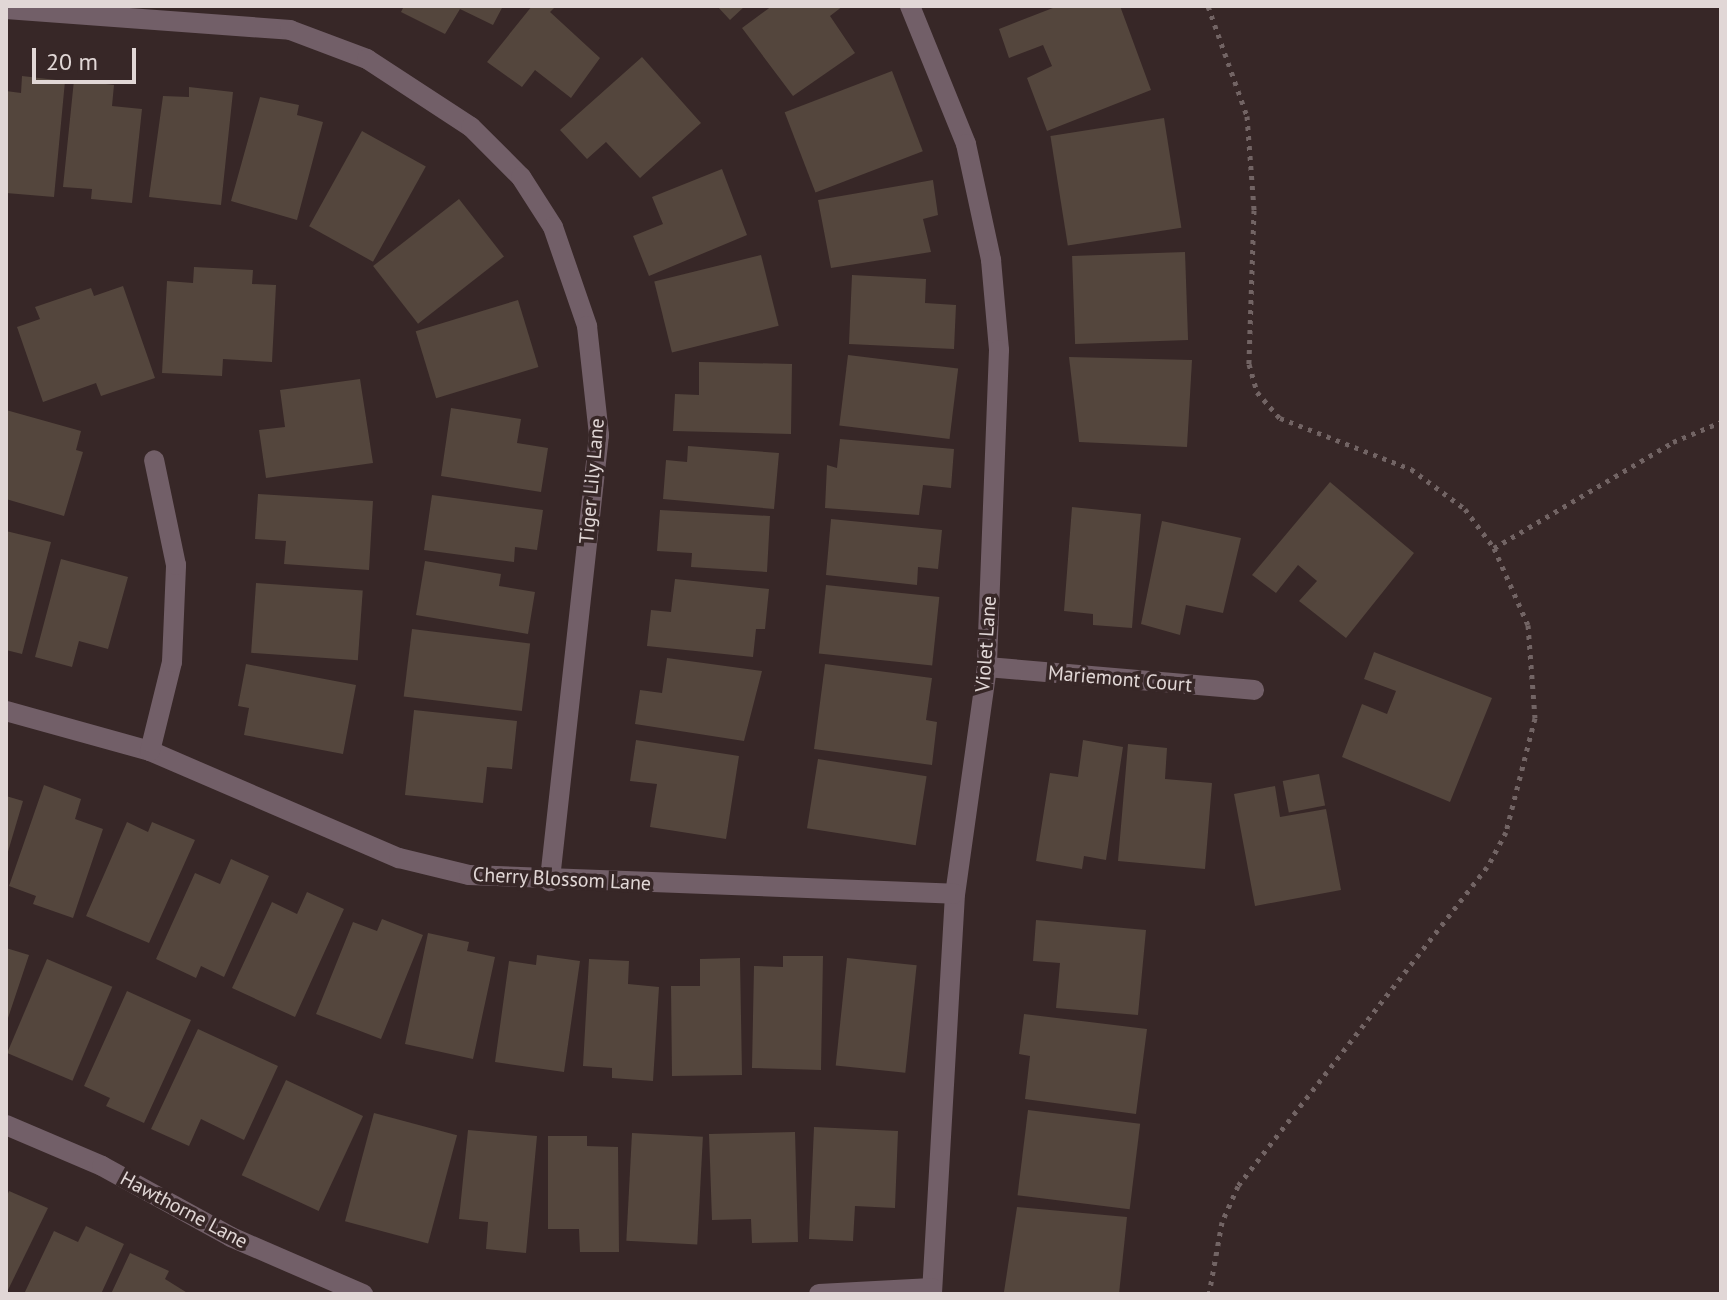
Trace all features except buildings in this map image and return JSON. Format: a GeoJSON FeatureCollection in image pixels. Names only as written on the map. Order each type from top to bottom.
{"type":"FeatureCollection","features":[{"type":"Feature","properties":{"kind":"street","name":"Violet Lane"},"geometry":{"type":"LineString","coordinates":[[910,6],[966,144],[991,260],[999,350],[987,667],[955,894],[932,1291]]}},
{"type":"Feature","properties":{"kind":"street","name":"Tiger Lily Lane"},"geometry":{"type":"LineString","coordinates":[[6,9],[229,14],[290,30],[367,59],[421,90],[471,127],[521,177],[553,227],[573,276],[596,378],[599,435],[550,881]]}},
{"type":"Feature","properties":{"kind":"street"},"geometry":{"type":"LineString","coordinates":[[150,751],[172,662],[176,565],[154,460]]}},
{"type":"Feature","properties":{"kind":"street","name":"Mariemont Court"},"geometry":{"type":"LineString","coordinates":[[987,667],[1254,690]]}},
{"type":"Feature","properties":{"kind":"street","name":"Cherry Blossom Lane"},"geometry":{"type":"LineString","coordinates":[[6,711],[150,751],[399,858],[469,875],[550,881],[955,894]]}},
{"type":"Feature","properties":{"kind":"street","name":"Hawthorne Lane"},"geometry":{"type":"LineString","coordinates":[[6,1125],[102,1166],[231,1237],[363,1294]]}},
{"type":"Feature","properties":{"kind":"street"},"geometry":{"type":"LineString","coordinates":[[819,1294],[932,1291]]}},
{"type":"Feature","properties":{"kind":"path"},"geometry":{"type":"LineString","coordinates":[[1208,6],[1247,116],[1254,210],[1249,364],[1257,392],[1280,418],[1370,450],[1441,486],[1494,548],[1528,625],[1534,672],[1528,765],[1506,832],[1474,889],[1238,1186],[1222,1222],[1209,1294]]}},
{"type":"Feature","properties":{"kind":"path"},"geometry":{"type":"LineString","coordinates":[[1494,548],[1673,442],[1721,422]]}}]}
